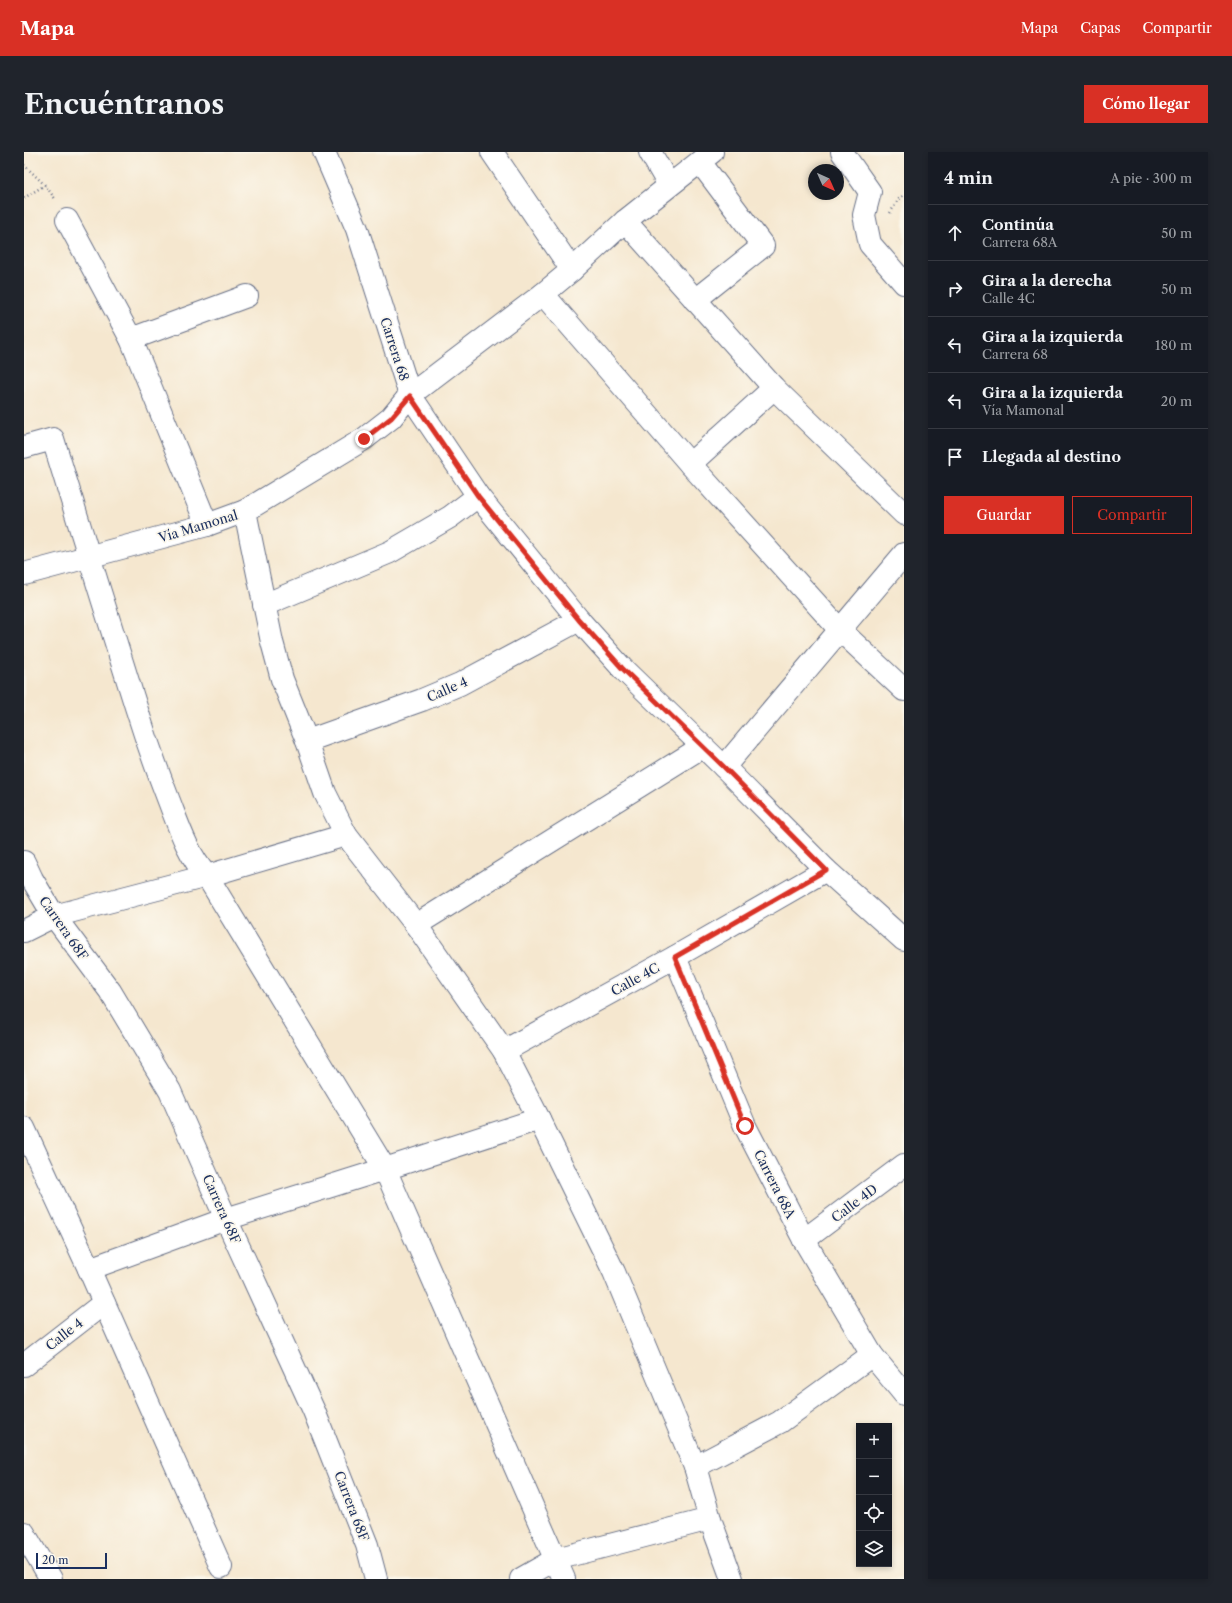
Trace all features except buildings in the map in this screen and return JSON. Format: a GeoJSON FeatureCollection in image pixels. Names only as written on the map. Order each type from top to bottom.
{"type":"FeatureCollection","features":[{"type":"Feature","properties":{"kind":"street","name":"Carrera 68"},"geometry":{"type":"LineString","coordinates":[[324,152],[357,229],[410,396],[478,496],[579,620],[622,668],[724,767],[826,870],[904,940]]}},
{"type":"Feature","properties":{"kind":"street"},"geometry":{"type":"LineString","coordinates":[[492,152],[572,270]]}},
{"type":"Feature","properties":{"kind":"street"},"geometry":{"type":"LineString","coordinates":[[650,152],[669,185]]}},
{"type":"Feature","properties":{"kind":"street"},"geometry":{"type":"LineString","coordinates":[[842,152],[870,192],[864,215],[870,244],[904,283]]}},
{"type":"Feature","properties":{"kind":"street","name":"Vía Mamonal"},"geometry":{"type":"LineString","coordinates":[[24,574],[207,525],[244,511],[364,439],[391,418],[410,396],[572,270],[625,221],[706,157]]}},
{"type":"Feature","properties":{"kind":"street"},"geometry":{"type":"LineString","coordinates":[[695,300],[763,246],[706,157]]}},
{"type":"Feature","properties":{"kind":"street"},"geometry":{"type":"LineString","coordinates":[[67,220],[131,339],[207,525]]}},
{"type":"Feature","properties":{"kind":"street"},"geometry":{"type":"LineString","coordinates":[[625,221],[774,388],[904,514]]}},
{"type":"Feature","properties":{"kind":"street"},"geometry":{"type":"LineString","coordinates":[[542,294],[690,464],[840,630],[904,690]]}},
{"type":"Feature","properties":{"kind":"street"},"geometry":{"type":"LineString","coordinates":[[131,339],[247,296]]}},
{"type":"Feature","properties":{"kind":"street"},"geometry":{"type":"LineString","coordinates":[[690,464],[774,388]]}},
{"type":"Feature","properties":{"kind":"street"},"geometry":{"type":"LineString","coordinates":[[24,447],[53,439],[154,761],[179,830],[199,868],[207,876],[385,1169],[564,1579]]}},
{"type":"Feature","properties":{"kind":"street"},"geometry":{"type":"LineString","coordinates":[[264,605],[390,552],[450,517],[478,496]]}},
{"type":"Feature","properties":{"kind":"street"},"geometry":{"type":"LineString","coordinates":[[244,511],[264,605],[282,679],[307,741],[325,793],[346,835],[416,925],[504,1051],[614,1272],[695,1468],[710,1519],[732,1579]]}},
{"type":"Feature","properties":{"kind":"street"},"geometry":{"type":"LineString","coordinates":[[724,767],[904,554]]}},
{"type":"Feature","properties":{"kind":"street","name":"Calle 4"},"geometry":{"type":"LineString","coordinates":[[307,741],[422,700],[460,684],[579,620]]}},
{"type":"Feature","properties":{"kind":"street"},"geometry":{"type":"LineString","coordinates":[[416,925],[702,747]]}},
{"type":"Feature","properties":{"kind":"street"},"geometry":{"type":"LineString","coordinates":[[24,931],[54,916],[207,876],[346,835]]}},
{"type":"Feature","properties":{"kind":"street","name":"Carrera 68F"},"geometry":{"type":"LineString","coordinates":[[24,862],[32,879],[54,916],[110,991],[170,1091],[226,1219],[314,1411],[367,1545],[376,1579]]}},
{"type":"Feature","properties":{"kind":"street","name":"Calle 4C"},"geometry":{"type":"LineString","coordinates":[[504,1051],[675,957],[826,870]]}},
{"type":"Feature","properties":{"kind":"street","name":"Carrera 68A"},"geometry":{"type":"LineString","coordinates":[[675,957],[745,1126],[804,1240],[872,1355],[904,1394]]}},
{"type":"Feature","properties":{"kind":"street"},"geometry":{"type":"LineString","coordinates":[[89,1269],[226,1219],[539,1119]]}},
{"type":"Feature","properties":{"kind":"street"},"geometry":{"type":"LineString","coordinates":[[24,1128],[89,1269],[221,1567]]}},
{"type":"Feature","properties":{"kind":"street","name":"Calle 4D"},"geometry":{"type":"LineString","coordinates":[[804,1240],[904,1165]]}},
{"type":"Feature","properties":{"kind":"street","name":"Calle 4"},"geometry":{"type":"LineString","coordinates":[[24,1365],[104,1303]]}},
{"type":"Feature","properties":{"kind":"street"},"geometry":{"type":"LineString","coordinates":[[695,1468],[780,1422],[872,1355]]}},
{"type":"Feature","properties":{"kind":"street"},"geometry":{"type":"LineString","coordinates":[[521,1579],[556,1559],[710,1519]]}},
{"type":"Feature","properties":{"kind":"street"},"geometry":{"type":"LineString","coordinates":[[24,1533],[51,1579]]}},
{"type":"Feature","properties":{"kind":"path"},"geometry":{"type":"LineString","coordinates":[[24,166],[45,186],[55,199],[67,220]]}},
{"type":"Feature","properties":{"kind":"path"},"geometry":{"type":"LineString","coordinates":[[24,198],[45,186]]}},
{"type":"Feature","properties":{"kind":"route"},"geometry":{"type":"LineString","coordinates":[[364,439],[391,418],[410,396],[478,496],[579,620],[622,668],[724,767],[826,870],[675,957],[745,1126]]}}]}
